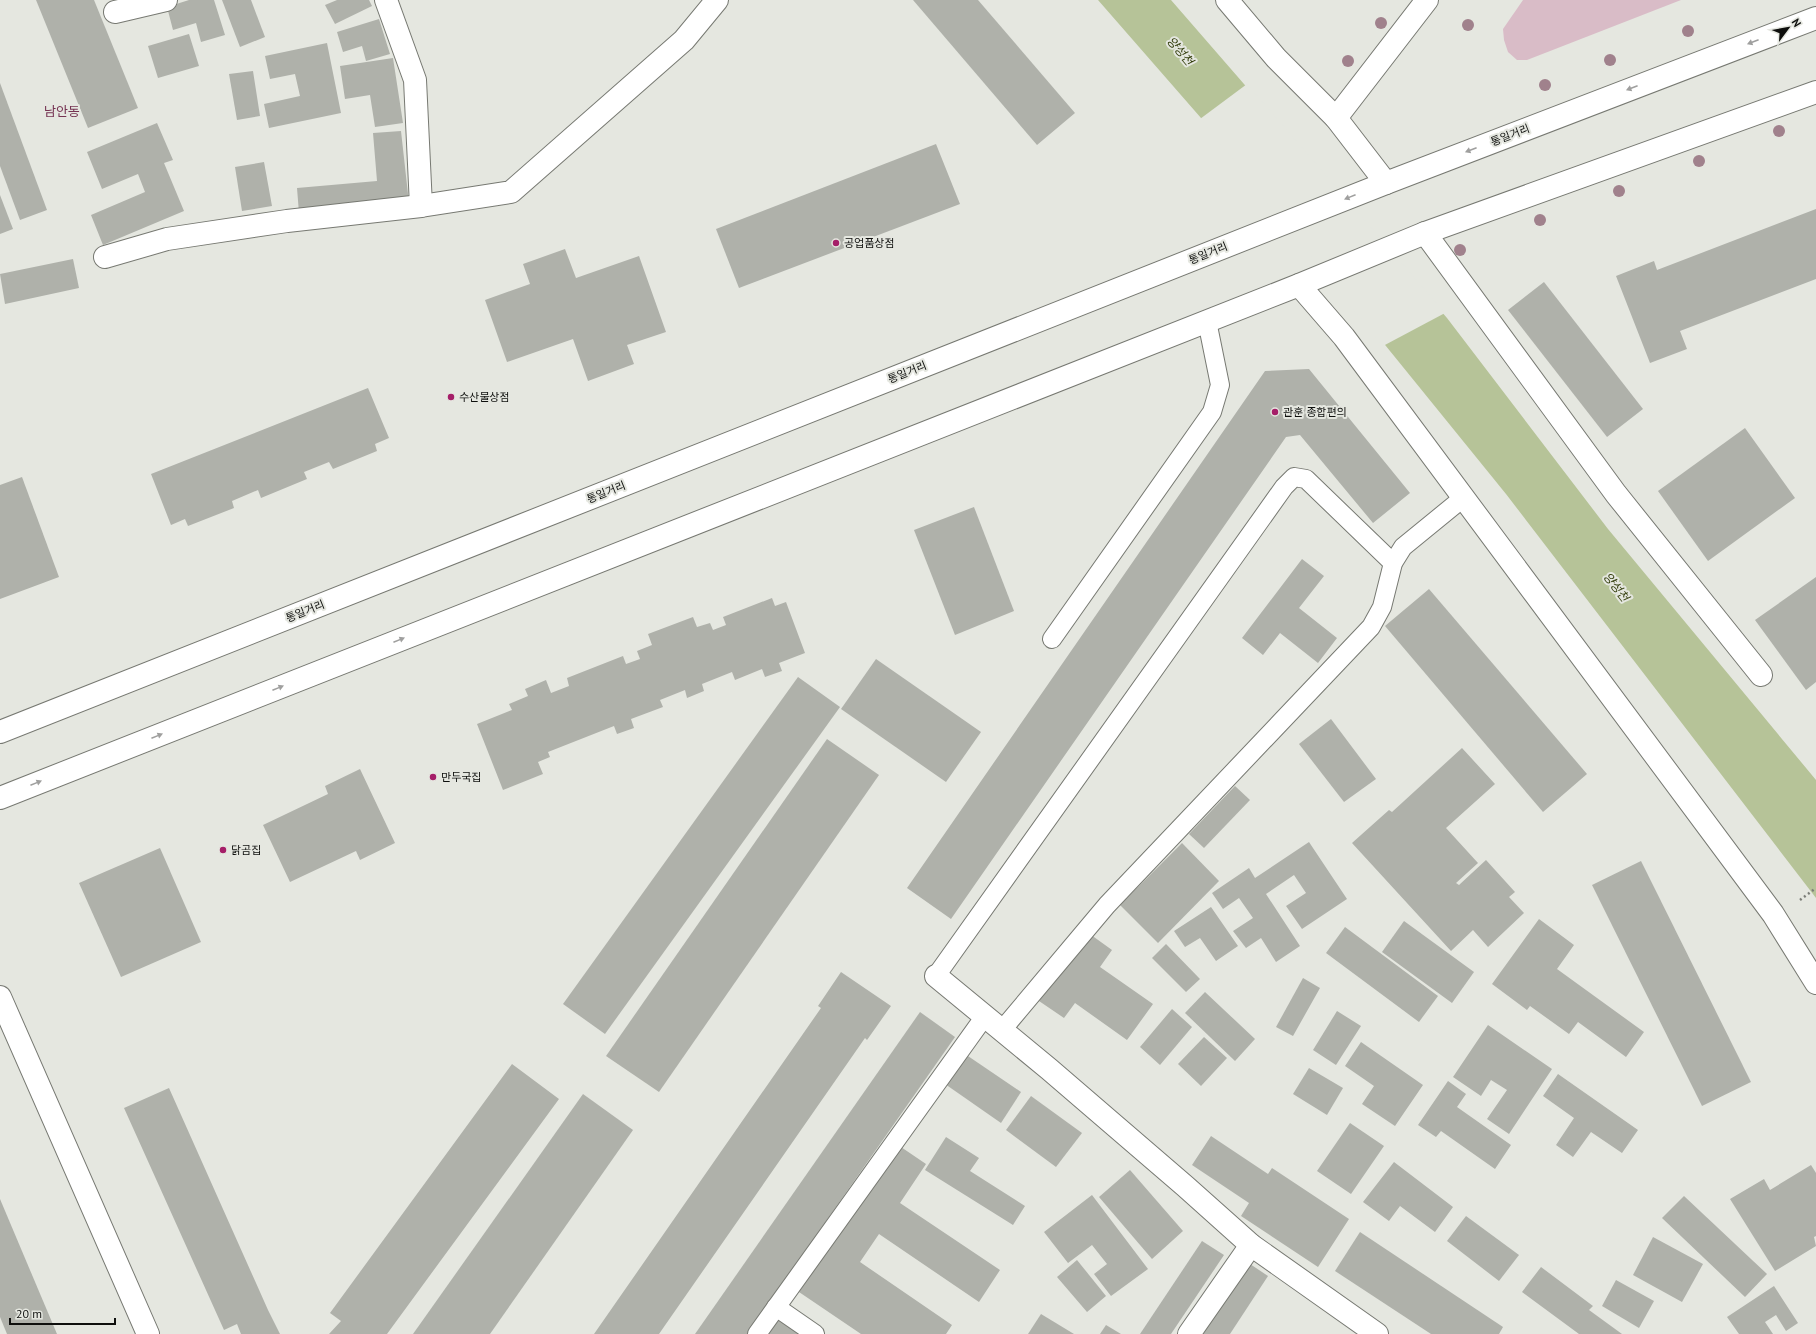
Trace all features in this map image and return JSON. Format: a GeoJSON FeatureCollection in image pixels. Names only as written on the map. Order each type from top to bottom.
{"type":"FeatureCollection","features":[{"type":"Feature","properties":{"kind":"main road"},"geometry":{"type":"LineString","coordinates":[[115,12],[166,0]]}},
{"type":"Feature","properties":{"kind":"main road"},"geometry":{"type":"LineString","coordinates":[[386,0],[414,80],[421,206]]}},
{"type":"Feature","properties":{"kind":"main road"},"geometry":{"type":"LineString","coordinates":[[105,257],[167,239],[287,221],[421,206],[511,192],[684,40],[717,0]]}},
{"type":"Feature","properties":{"kind":"main road"},"geometry":{"type":"LineString","coordinates":[[1227,0],[1276,58],[1336,118],[1386,183]]}},
{"type":"Feature","properties":{"kind":"main road"},"geometry":{"type":"LineString","coordinates":[[1336,118],[1427,0]]}},
{"type":"Feature","properties":{"kind":"main road","name":"통일거리"},"geometry":{"type":"LineString","coordinates":[[0,732],[1386,183],[1816,18]]}},
{"type":"Feature","properties":{"kind":"main road"},"geometry":{"type":"LineString","coordinates":[[0,798],[1299,285],[1425,233],[1816,92]]}},
{"type":"Feature","properties":{"kind":"main road"},"geometry":{"type":"LineString","coordinates":[[1425,233],[1616,494],[1761,675]]}},
{"type":"Feature","properties":{"kind":"main road"},"geometry":{"type":"LineString","coordinates":[[1299,285],[1344,337],[1773,914],[1816,983]]}},
{"type":"Feature","properties":{"kind":"main road"},"geometry":{"type":"LineString","coordinates":[[936,976],[1002,1030],[1185,1186],[1250,1245],[1377,1334]]}},
{"type":"Feature","properties":{"kind":"main road"},"geometry":{"type":"LineString","coordinates":[[0,997],[148,1334]]}},
{"type":"Feature","properties":{"kind":"main road"},"geometry":{"type":"LineString","coordinates":[[1189,1334],[1250,1245]]}},
{"type":"Feature","properties":{"kind":"lane"},"geometry":{"type":"LineString","coordinates":[[1052,638],[1212,412],[1220,385],[1207,321]]}},
{"type":"Feature","properties":{"kind":"lane"},"geometry":{"type":"LineString","coordinates":[[936,976],[1284,487],[1294,477],[1306,479],[1393,563]]}},
{"type":"Feature","properties":{"kind":"lane"},"geometry":{"type":"LineString","coordinates":[[1002,1030],[1107,905],[1371,627],[1382,607],[1393,563],[1403,547],[1463,498]]}},
{"type":"Feature","properties":{"kind":"lane"},"geometry":{"type":"LineString","coordinates":[[757,1334],[985,1016]]}},
{"type":"Feature","properties":{"kind":"lane"},"geometry":{"type":"LineString","coordinates":[[776,1307],[815,1334]]}},
{"type":"Feature","properties":{"kind":"path"},"geometry":{"type":"LineString","coordinates":[[1807,895],[1816,888]]}},
{"type":"Feature","properties":{"kind":"shaded area"},"geometry":{"type":"Polygon","coordinates":[[[1523,0],[1681,0],[1527,60],[1517,60],[1508,52],[1504,40],[1503,29],[1523,0]]]}},
{"type":"Feature","properties":{"kind":"water","name":"양성천"},"geometry":{"type":"Polygon","coordinates":[[[1098,0],[1171,0],[1447,318],[1608,529],[1816,780],[1816,898],[1506,494],[1201,118],[1098,0]]]}},
{"type":"Feature","properties":{"kind":"pier"},"geometry":{"type":"Polygon","coordinates":[[[1247,84],[1445,313],[1383,346],[1200,119],[1247,84]]]}},
{"type":"Feature","properties":{"kind":"building"},"geometry":{"type":"Polygon","coordinates":[[[36,0],[94,0],[138,108],[88,128],[36,0]]]}},
{"type":"Feature","properties":{"kind":"building"},"geometry":{"type":"Polygon","coordinates":[[[189,0],[214,0],[225,35],[201,42],[196,23],[173,30],[167,7],[189,0]]]}},
{"type":"Feature","properties":{"kind":"building"},"geometry":{"type":"Polygon","coordinates":[[[222,0],[251,0],[265,37],[240,47],[222,0]]]}},
{"type":"Feature","properties":{"kind":"building"},"geometry":{"type":"Polygon","coordinates":[[[337,0],[369,0],[372,6],[335,24],[325,5],[337,0]]]}},
{"type":"Feature","properties":{"kind":"building"},"geometry":{"type":"Polygon","coordinates":[[[913,0],[978,0],[1075,113],[1037,145],[913,0]]]}},
{"type":"Feature","properties":{"kind":"building"},"geometry":{"type":"Polygon","coordinates":[[[379,19],[390,54],[366,61],[362,46],[343,52],[337,32],[379,19]]]}},
{"type":"Feature","properties":{"kind":"building"},"geometry":{"type":"Polygon","coordinates":[[[189,34],[199,66],[158,78],[148,46],[189,34]]]}},
{"type":"Feature","properties":{"kind":"building"},"geometry":{"type":"Polygon","coordinates":[[[327,43],[341,113],[269,128],[264,104],[300,96],[295,74],[270,79],[265,56],[327,43]]]}},
{"type":"Feature","properties":{"kind":"building"},"geometry":{"type":"Polygon","coordinates":[[[393,58],[403,123],[375,127],[370,95],[345,99],[340,66],[393,58]]]}},
{"type":"Feature","properties":{"kind":"building"},"geometry":{"type":"Polygon","coordinates":[[[253,71],[260,116],[237,120],[229,74],[253,71]]]}},
{"type":"Feature","properties":{"kind":"building"},"geometry":{"type":"Polygon","coordinates":[[[0,83],[47,210],[20,220],[0,166],[0,83]]]}},
{"type":"Feature","properties":{"kind":"building"},"geometry":{"type":"Polygon","coordinates":[[[157,123],[173,160],[164,163],[184,211],[103,245],[91,215],[145,192],[138,174],[102,189],[87,152],[157,123]]]}},
{"type":"Feature","properties":{"kind":"building"},"geometry":{"type":"Polygon","coordinates":[[[401,131],[409,203],[299,213],[297,188],[377,181],[373,133],[401,131]]]}},
{"type":"Feature","properties":{"kind":"building"},"geometry":{"type":"Polygon","coordinates":[[[936,144],[960,204],[739,288],[716,229],[936,144]]]}},
{"type":"Feature","properties":{"kind":"building"},"geometry":{"type":"Polygon","coordinates":[[[264,162],[272,206],[242,211],[235,167],[264,162]]]}},
{"type":"Feature","properties":{"kind":"building"},"geometry":{"type":"Polygon","coordinates":[[[0,195],[13,229],[0,234],[0,195]]]}},
{"type":"Feature","properties":{"kind":"building"},"geometry":{"type":"Polygon","coordinates":[[[1816,209],[1816,279],[1680,331],[1687,349],[1650,363],[1616,276],[1654,261],[1657,270],[1816,209]]]}},
{"type":"Feature","properties":{"kind":"building"},"geometry":{"type":"Polygon","coordinates":[[[565,249],[576,278],[639,256],[666,332],[627,345],[634,364],[588,381],[573,339],[507,362],[485,300],[530,284],[523,264],[565,249]]]}},
{"type":"Feature","properties":{"kind":"building"},"geometry":{"type":"Polygon","coordinates":[[[73,259],[79,288],[5,304],[0,274],[73,259]]]}},
{"type":"Feature","properties":{"kind":"building"},"geometry":{"type":"Polygon","coordinates":[[[1544,282],[1643,409],[1607,437],[1508,310],[1544,282]]]}},
{"type":"Feature","properties":{"kind":"building"},"geometry":{"type":"Polygon","coordinates":[[[1309,369],[1410,493],[1373,523],[1300,435],[1286,437],[951,919],[907,888],[1265,371],[1309,369]]]}},
{"type":"Feature","properties":{"kind":"building"},"geometry":{"type":"Polygon","coordinates":[[[368,388],[389,438],[375,444],[377,451],[333,469],[329,462],[304,472],[307,479],[261,498],[258,490],[232,501],[234,508],[188,526],[185,519],[171,525],[151,474],[368,388]]]}},
{"type":"Feature","properties":{"kind":"building"},"geometry":{"type":"Polygon","coordinates":[[[1745,428],[1795,498],[1708,561],[1658,491],[1745,428]]]}},
{"type":"Feature","properties":{"kind":"building"},"geometry":{"type":"Polygon","coordinates":[[[22,477],[59,577],[0,599],[0,485],[22,477]]]}},
{"type":"Feature","properties":{"kind":"building"},"geometry":{"type":"Polygon","coordinates":[[[974,507],[1014,611],[955,635],[914,530],[974,507]]]}},
{"type":"Feature","properties":{"kind":"building"},"geometry":{"type":"Polygon","coordinates":[[[1302,559],[1324,576],[1299,608],[1337,638],[1318,663],[1280,633],[1263,655],[1242,638],[1302,559]]]}},
{"type":"Feature","properties":{"kind":"building"},"geometry":{"type":"Polygon","coordinates":[[[1816,577],[1816,682],[1806,690],[1755,620],[1816,577]]]}},
{"type":"Feature","properties":{"kind":"building"},"geometry":{"type":"Polygon","coordinates":[[[1429,589],[1587,774],[1543,812],[1385,626],[1429,589]]]}},
{"type":"Feature","properties":{"kind":"building"},"geometry":{"type":"Polygon","coordinates":[[[772,598],[775,606],[786,602],[805,653],[779,663],[782,671],[765,677],[762,669],[735,680],[732,672],[702,684],[704,691],[687,698],[685,690],[660,700],[663,707],[631,719],[634,728],[617,734],[614,726],[548,752],[550,757],[538,762],[543,774],[503,790],[477,724],[512,710],[509,704],[528,696],[525,689],[546,680],[551,693],[569,686],[567,678],[623,656],[626,664],[640,659],[637,651],[652,645],[648,634],[693,617],[697,627],[710,623],[713,630],[726,625],[723,617],[772,598]]]}},
{"type":"Feature","properties":{"kind":"building"},"geometry":{"type":"Polygon","coordinates":[[[876,659],[981,732],[946,782],[841,709],[876,659]]]}},
{"type":"Feature","properties":{"kind":"building"},"geometry":{"type":"Polygon","coordinates":[[[798,677],[840,707],[605,1034],[563,1004],[798,677]]]}},
{"type":"Feature","properties":{"kind":"building"},"geometry":{"type":"Polygon","coordinates":[[[1331,719],[1376,779],[1344,802],[1299,744],[1331,719]]]}},
{"type":"Feature","properties":{"kind":"building"},"geometry":{"type":"Polygon","coordinates":[[[827,739],[879,775],[659,1092],[606,1056],[827,739]]]}},
{"type":"Feature","properties":{"kind":"building"},"geometry":{"type":"Polygon","coordinates":[[[1462,748],[1495,784],[1446,828],[1478,863],[1456,883],[1459,885],[1486,860],[1515,892],[1509,897],[1524,913],[1488,947],[1473,930],[1451,951],[1352,843],[1389,810],[1392,812],[1462,748]]]}},
{"type":"Feature","properties":{"kind":"building"},"geometry":{"type":"Polygon","coordinates":[[[360,769],[395,843],[360,860],[356,851],[290,882],[263,825],[328,794],[325,786],[360,769]]]}},
{"type":"Feature","properties":{"kind":"building"},"geometry":{"type":"Polygon","coordinates":[[[1235,786],[1250,800],[1204,848],[1189,834],[1235,786]]]}},
{"type":"Feature","properties":{"kind":"building"},"geometry":{"type":"Polygon","coordinates":[[[1309,842],[1347,899],[1302,929],[1286,906],[1306,893],[1294,875],[1266,894],[1300,946],[1276,962],[1261,938],[1246,948],[1233,931],[1253,918],[1239,898],[1223,909],[1212,893],[1249,868],[1255,878],[1309,842]]]}},
{"type":"Feature","properties":{"kind":"building"},"geometry":{"type":"Polygon","coordinates":[[[1182,843],[1219,881],[1158,943],[1120,905],[1182,843]]]}},
{"type":"Feature","properties":{"kind":"building"},"geometry":{"type":"Polygon","coordinates":[[[160,848],[201,942],[121,977],[79,883],[160,848]]]}},
{"type":"Feature","properties":{"kind":"building"},"geometry":{"type":"Polygon","coordinates":[[[1641,861],[1751,1082],[1702,1106],[1592,885],[1641,861]]]}},
{"type":"Feature","properties":{"kind":"building"},"geometry":{"type":"Polygon","coordinates":[[[1211,907],[1238,946],[1216,961],[1200,938],[1185,947],[1174,931],[1211,907]]]}},
{"type":"Feature","properties":{"kind":"building"},"geometry":{"type":"Polygon","coordinates":[[[1539,919],[1574,945],[1557,969],[1644,1032],[1626,1057],[1578,1022],[1569,1034],[1530,1006],[1527,1010],[1492,984],[1539,919]]]}},
{"type":"Feature","properties":{"kind":"building"},"geometry":{"type":"Polygon","coordinates":[[[1404,921],[1474,972],[1452,1003],[1382,952],[1404,921]]]}},
{"type":"Feature","properties":{"kind":"building"},"geometry":{"type":"Polygon","coordinates":[[[1345,927],[1438,996],[1419,1022],[1326,953],[1345,927]]]}},
{"type":"Feature","properties":{"kind":"building"},"geometry":{"type":"Polygon","coordinates":[[[1087,932],[1112,950],[1100,967],[1153,1004],[1127,1040],[1075,1003],[1064,1018],[1039,1001],[1087,932]]]}},
{"type":"Feature","properties":{"kind":"building"},"geometry":{"type":"Polygon","coordinates":[[[1166,944],[1200,979],[1186,992],[1152,958],[1166,944]]]}},
{"type":"Feature","properties":{"kind":"building"},"geometry":{"type":"Polygon","coordinates":[[[841,972],[891,1006],[867,1040],[865,1038],[659,1334],[594,1334],[821,1008],[818,1006],[841,972]]]}},
{"type":"Feature","properties":{"kind":"building"},"geometry":{"type":"Polygon","coordinates":[[[1303,978],[1320,988],[1293,1036],[1276,1027],[1303,978]]]}},
{"type":"Feature","properties":{"kind":"building"},"geometry":{"type":"Polygon","coordinates":[[[1205,992],[1255,1039],[1235,1061],[1185,1013],[1205,992]]]}},
{"type":"Feature","properties":{"kind":"building"},"geometry":{"type":"Polygon","coordinates":[[[1172,1009],[1192,1027],[1160,1065],[1140,1047],[1172,1009]]]}},
{"type":"Feature","properties":{"kind":"building"},"geometry":{"type":"Polygon","coordinates":[[[1337,1011],[1361,1026],[1336,1065],[1313,1050],[1337,1011]]]}},
{"type":"Feature","properties":{"kind":"building"},"geometry":{"type":"Polygon","coordinates":[[[920,1012],[955,1037],[747,1334],[695,1334],[920,1012]]]}},
{"type":"Feature","properties":{"kind":"building"},"geometry":{"type":"Polygon","coordinates":[[[1488,1025],[1552,1069],[1509,1134],[1487,1119],[1507,1090],[1491,1080],[1481,1096],[1453,1077],[1488,1025]]]}},
{"type":"Feature","properties":{"kind":"building"},"geometry":{"type":"Polygon","coordinates":[[[1204,1037],[1227,1058],[1201,1086],[1178,1064],[1204,1037]]]}},
{"type":"Feature","properties":{"kind":"building"},"geometry":{"type":"Polygon","coordinates":[[[1361,1042],[1423,1085],[1395,1126],[1362,1104],[1374,1086],[1345,1066],[1361,1042]]]}},
{"type":"Feature","properties":{"kind":"building"},"geometry":{"type":"Polygon","coordinates":[[[965,1054],[1021,1092],[1001,1123],[945,1084],[965,1054]]]}},
{"type":"Feature","properties":{"kind":"building"},"geometry":{"type":"Polygon","coordinates":[[[512,1064],[559,1099],[387,1334],[329,1334],[341,1321],[330,1313],[512,1064]]]}},
{"type":"Feature","properties":{"kind":"building"},"geometry":{"type":"Polygon","coordinates":[[[1309,1068],[1343,1088],[1327,1115],[1293,1094],[1309,1068]]]}},
{"type":"Feature","properties":{"kind":"building"},"geometry":{"type":"Polygon","coordinates":[[[1558,1074],[1638,1130],[1622,1153],[1591,1132],[1573,1157],[1556,1145],[1574,1118],[1543,1096],[1558,1074]]]}},
{"type":"Feature","properties":{"kind":"building"},"geometry":{"type":"Polygon","coordinates":[[[1448,1081],[1466,1094],[1457,1107],[1511,1145],[1495,1169],[1441,1131],[1436,1137],[1418,1125],[1448,1081]]]}},
{"type":"Feature","properties":{"kind":"building"},"geometry":{"type":"Polygon","coordinates":[[[169,1088],[280,1334],[241,1334],[237,1324],[224,1330],[124,1108],[169,1088]]]}},
{"type":"Feature","properties":{"kind":"building"},"geometry":{"type":"Polygon","coordinates":[[[583,1094],[633,1130],[490,1334],[413,1334],[583,1094]]]}},
{"type":"Feature","properties":{"kind":"building"},"geometry":{"type":"Polygon","coordinates":[[[1031,1096],[1082,1133],[1056,1167],[1006,1130],[1031,1096]]]}},
{"type":"Feature","properties":{"kind":"building"},"geometry":{"type":"Polygon","coordinates":[[[1350,1123],[1384,1146],[1351,1194],[1317,1171],[1350,1123]]]}},
{"type":"Feature","properties":{"kind":"building"},"geometry":{"type":"Polygon","coordinates":[[[1211,1136],[1268,1174],[1272,1168],[1349,1219],[1318,1267],[1241,1216],[1249,1203],[1192,1165],[1211,1136]]]}},
{"type":"Feature","properties":{"kind":"building"},"geometry":{"type":"Polygon","coordinates":[[[946,1137],[979,1158],[970,1171],[1025,1206],[1013,1225],[925,1170],[946,1137]]]}},
{"type":"Feature","properties":{"kind":"building"},"geometry":{"type":"Polygon","coordinates":[[[898,1145],[926,1164],[900,1203],[1000,1270],[979,1302],[879,1234],[860,1262],[952,1325],[946,1334],[861,1334],[799,1292],[898,1145]]]}},
{"type":"Feature","properties":{"kind":"building"},"geometry":{"type":"Polygon","coordinates":[[[1394,1162],[1453,1207],[1435,1232],[1400,1206],[1389,1221],[1363,1202],[1394,1162]]]}},
{"type":"Feature","properties":{"kind":"building"},"geometry":{"type":"Polygon","coordinates":[[[1811,1165],[1816,1173],[1816,1236],[1814,1237],[1816,1246],[1775,1271],[1730,1199],[1764,1179],[1770,1190],[1811,1165]]]}},
{"type":"Feature","properties":{"kind":"building"},"geometry":{"type":"Polygon","coordinates":[[[1130,1170],[1183,1231],[1152,1259],[1099,1197],[1130,1170]]]}},
{"type":"Feature","properties":{"kind":"building"},"geometry":{"type":"Polygon","coordinates":[[[1092,1195],[1148,1269],[1111,1296],[1094,1274],[1107,1264],[1092,1245],[1068,1263],[1044,1232],[1092,1195]]]}},
{"type":"Feature","properties":{"kind":"building"},"geometry":{"type":"Polygon","coordinates":[[[1684,1196],[1767,1274],[1745,1297],[1662,1218],[1684,1196]]]}},
{"type":"Feature","properties":{"kind":"building"},"geometry":{"type":"Polygon","coordinates":[[[0,1199],[57,1334],[7,1334],[0,1317],[0,1199]]]}},
{"type":"Feature","properties":{"kind":"building"},"geometry":{"type":"Polygon","coordinates":[[[1466,1216],[1519,1255],[1499,1281],[1447,1241],[1466,1216]]]}},
{"type":"Feature","properties":{"kind":"building"},"geometry":{"type":"Polygon","coordinates":[[[1360,1232],[1503,1327],[1499,1334],[1431,1334],[1335,1271],[1360,1232]]]}},
{"type":"Feature","properties":{"kind":"building"},"geometry":{"type":"Polygon","coordinates":[[[1653,1237],[1703,1264],[1682,1302],[1633,1275],[1653,1237]]]}},
{"type":"Feature","properties":{"kind":"building"},"geometry":{"type":"Polygon","coordinates":[[[1202,1241],[1224,1255],[1171,1334],[1140,1334],[1202,1241]]]}},
{"type":"Feature","properties":{"kind":"building"},"geometry":{"type":"Polygon","coordinates":[[[1077,1260],[1106,1296],[1087,1312],[1057,1277],[1077,1260]]]}},
{"type":"Feature","properties":{"kind":"building"},"geometry":{"type":"Polygon","coordinates":[[[1244,1260],[1268,1276],[1230,1334],[1196,1334],[1244,1260]]]}},
{"type":"Feature","properties":{"kind":"building"},"geometry":{"type":"Polygon","coordinates":[[[1541,1267],[1593,1306],[1589,1310],[1622,1334],[1579,1334],[1522,1292],[1541,1267]]]}},
{"type":"Feature","properties":{"kind":"building"},"geometry":{"type":"Polygon","coordinates":[[[1616,1280],[1654,1301],[1639,1328],[1602,1306],[1616,1280]]]}},
{"type":"Feature","properties":{"kind":"building"},"geometry":{"type":"Polygon","coordinates":[[[1774,1286],[1798,1323],[1786,1331],[1776,1315],[1765,1322],[1773,1334],[1739,1334],[1727,1317],[1774,1286]]]}},
{"type":"Feature","properties":{"kind":"building"},"geometry":{"type":"Polygon","coordinates":[[[1041,1314],[1074,1334],[1028,1334],[1041,1314]]]}},
{"type":"Feature","properties":{"kind":"building"},"geometry":{"type":"Polygon","coordinates":[[[777,1316],[804,1334],[765,1334],[777,1316]]]}},
{"type":"Feature","properties":{"kind":"building"},"geometry":{"type":"Polygon","coordinates":[[[1106,1325],[1121,1334],[1100,1334],[1106,1325]]]}},
{"type":"Feature","properties":{"kind":"place","name":"공업품상점"},"geometry":{"type":"Point","coordinates":[836,243]}},
{"type":"Feature","properties":{"kind":"place","name":"수산물상점"},"geometry":{"type":"Point","coordinates":[451,397]}},
{"type":"Feature","properties":{"kind":"place","name":"관훈 종합편의"},"geometry":{"type":"Point","coordinates":[1275,412]}},
{"type":"Feature","properties":{"kind":"place","name":"만두국집"},"geometry":{"type":"Point","coordinates":[433,777]}},
{"type":"Feature","properties":{"kind":"place","name":"닭곰집"},"geometry":{"type":"Point","coordinates":[223,850]}},
{"type":"Feature","properties":{"kind":"district","name":"남안동"},"geometry":{"type":"Point","coordinates":[62,111]}}]}
